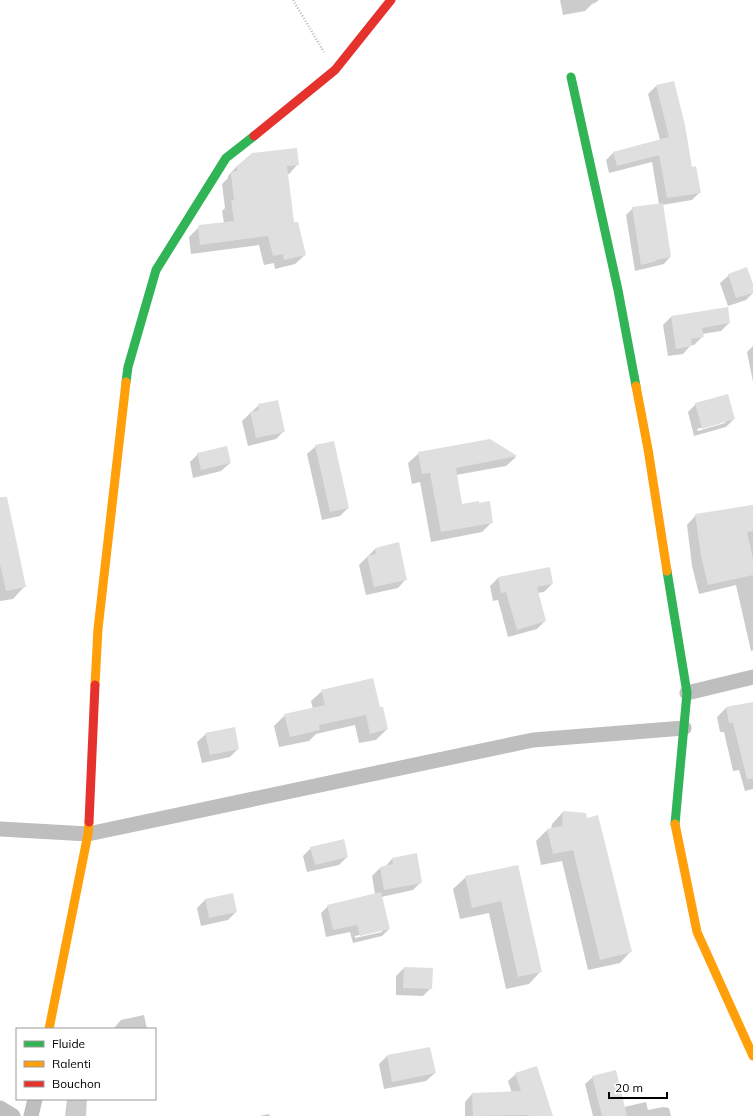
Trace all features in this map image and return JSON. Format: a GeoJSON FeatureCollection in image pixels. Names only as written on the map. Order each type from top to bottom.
{"type":"FeatureCollection","features":[{"type":"Feature","properties":{"kind":"street"},"geometry":{"type":"LineString","coordinates":[[49,1028],[88,834],[98,629],[128,367],[156,270],[226,158],[335,70],[391,0]]}},
{"type":"Feature","properties":{"kind":"street"},"geometry":{"type":"LineString","coordinates":[[571,77],[618,290],[647,442],[688,693],[675,822],[697,932],[753,1056]]}},
{"type":"Feature","properties":{"kind":"street"},"geometry":{"type":"LineString","coordinates":[[688,693],[753,677]]}},
{"type":"Feature","properties":{"kind":"street"},"geometry":{"type":"LineString","coordinates":[[0,829],[88,834],[534,740],[684,728]]}},
{"type":"Feature","properties":{"kind":"street"},"geometry":{"type":"LineString","coordinates":[[31,1116],[35,1100]]}},
{"type":"Feature","properties":{"kind":"street"},"geometry":{"type":"LineString","coordinates":[[0,1108],[13,1116]]}},
{"type":"Feature","properties":{"kind":"path"},"geometry":{"type":"LineString","coordinates":[[293,0],[335,70]]}},
{"type":"Feature","properties":{"kind":"building"},"geometry":{"type":"Polygon","coordinates":[[[674,81],[685,125],[692,167],[696,166],[701,193],[667,198],[659,155],[617,166],[613,152],[669,137],[656,85],[674,81]]]}},
{"type":"Feature","properties":{"kind":"building"},"geometry":{"type":"Polygon","coordinates":[[[297,148],[299,165],[287,166],[294,222],[298,222],[306,255],[284,260],[283,254],[273,256],[268,236],[200,245],[199,225],[234,221],[231,201],[234,200],[231,174],[232,172],[237,171],[237,166],[252,153],[297,148]]]}},
{"type":"Feature","properties":{"kind":"building"},"geometry":{"type":"Polygon","coordinates":[[[663,203],[671,257],[641,265],[632,207],[663,203]]]}},
{"type":"Feature","properties":{"kind":"building"},"geometry":{"type":"Polygon","coordinates":[[[747,267],[753,284],[753,293],[736,298],[728,274],[747,267]]]}},
{"type":"Feature","properties":{"kind":"building"},"geometry":{"type":"Polygon","coordinates":[[[728,307],[730,323],[702,328],[704,337],[691,339],[692,346],[676,349],[671,316],[728,307]]]}},
{"type":"Feature","properties":{"kind":"building"},"geometry":{"type":"Polygon","coordinates":[[[728,394],[735,419],[702,429],[695,403],[728,394]]]}},
{"type":"Feature","properties":{"kind":"building"},"geometry":{"type":"Polygon","coordinates":[[[278,400],[285,432],[256,438],[250,412],[259,410],[258,404],[278,400]]]}},
{"type":"Feature","properties":{"kind":"building"},"geometry":{"type":"Polygon","coordinates":[[[490,439],[517,456],[456,468],[462,504],[490,501],[493,523],[441,532],[430,473],[422,474],[418,452],[490,439]]]}},
{"type":"Feature","properties":{"kind":"building"},"geometry":{"type":"Polygon","coordinates":[[[334,441],[349,508],[330,512],[315,445],[334,441]]]}},
{"type":"Feature","properties":{"kind":"building"},"geometry":{"type":"Polygon","coordinates":[[[227,446],[231,463],[201,470],[197,453],[227,446]]]}},
{"type":"Feature","properties":{"kind":"building"},"geometry":{"type":"Polygon","coordinates":[[[0,497],[7,497],[26,587],[6,591],[0,564],[0,497]]]}},
{"type":"Feature","properties":{"kind":"building"},"geometry":{"type":"Polygon","coordinates":[[[753,505],[753,531],[747,532],[753,559],[753,575],[708,585],[701,556],[695,514],[753,505]]]}},
{"type":"Feature","properties":{"kind":"building"},"geometry":{"type":"Polygon","coordinates":[[[399,542],[407,580],[374,587],[367,556],[376,554],[375,548],[399,542]]]}},
{"type":"Feature","properties":{"kind":"building"},"geometry":{"type":"Polygon","coordinates":[[[550,567],[553,584],[537,587],[546,621],[517,630],[506,592],[501,593],[498,577],[550,567]]]}},
{"type":"Feature","properties":{"kind":"building"},"geometry":{"type":"Polygon","coordinates":[[[373,678],[380,707],[383,707],[388,729],[370,734],[366,715],[319,725],[320,730],[290,737],[284,714],[325,705],[321,690],[373,678]]]}},
{"type":"Feature","properties":{"kind":"building"},"geometry":{"type":"Polygon","coordinates":[[[753,702],[753,779],[747,779],[733,723],[729,723],[726,707],[753,702]]]}},
{"type":"Feature","properties":{"kind":"building"},"geometry":{"type":"Polygon","coordinates":[[[235,727],[239,749],[210,755],[205,733],[235,727]]]}},
{"type":"Feature","properties":{"kind":"building"},"geometry":{"type":"Polygon","coordinates":[[[563,811],[586,813],[587,818],[598,815],[632,952],[600,960],[573,850],[553,854],[547,829],[562,826],[563,811]]]}},
{"type":"Feature","properties":{"kind":"building"},"geometry":{"type":"Polygon","coordinates":[[[344,839],[348,857],[315,865],[310,847],[344,839]]]}},
{"type":"Feature","properties":{"kind":"building"},"geometry":{"type":"Polygon","coordinates":[[[417,853],[422,883],[384,890],[380,867],[393,864],[392,858],[417,853]]]}},
{"type":"Feature","properties":{"kind":"building"},"geometry":{"type":"Polygon","coordinates":[[[518,865],[542,972],[518,977],[501,901],[472,908],[465,876],[518,865]]]}},
{"type":"Feature","properties":{"kind":"building"},"geometry":{"type":"Polygon","coordinates":[[[381,892],[390,929],[360,936],[357,925],[333,930],[327,905],[381,892]]]}},
{"type":"Feature","properties":{"kind":"building"},"geometry":{"type":"Polygon","coordinates":[[[233,893],[237,912],[209,918],[205,899],[233,893]]]}},
{"type":"Feature","properties":{"kind":"building"},"geometry":{"type":"Polygon","coordinates":[[[404,967],[433,968],[432,989],[403,988],[404,967]]]}},
{"type":"Feature","properties":{"kind":"building"},"geometry":{"type":"Polygon","coordinates":[[[430,1047],[436,1073],[392,1082],[387,1055],[430,1047]]]}},
{"type":"Feature","properties":{"kind":"building"},"geometry":{"type":"Polygon","coordinates":[[[537,1066],[553,1116],[473,1116],[472,1093],[521,1091],[515,1073],[537,1066]]]}},
{"type":"Feature","properties":{"kind":"building"},"geometry":{"type":"Polygon","coordinates":[[[616,1070],[627,1116],[602,1116],[592,1076],[616,1070]]]}},
{"type":"Feature","properties":{"kind":"traffic: fast"},"geometry":{"type":"LineString","coordinates":[[571,77],[618,290],[636,386]]}},
{"type":"Feature","properties":{"kind":"traffic: fast"},"geometry":{"type":"LineString","coordinates":[[126,382],[128,367],[156,270],[226,158],[254,136]]}},
{"type":"Feature","properties":{"kind":"traffic: fast"},"geometry":{"type":"LineString","coordinates":[[667,571],[687,693],[675,824]]}},
{"type":"Feature","properties":{"kind":"traffic: slow"},"geometry":{"type":"LineString","coordinates":[[95,685],[98,629],[126,382]]}},
{"type":"Feature","properties":{"kind":"traffic: slow"},"geometry":{"type":"LineString","coordinates":[[636,386],[648,449],[667,571]]}},
{"type":"Feature","properties":{"kind":"traffic: slow"},"geometry":{"type":"LineString","coordinates":[[49,1028],[88,834],[89,822]]}},
{"type":"Feature","properties":{"kind":"traffic: slow"},"geometry":{"type":"LineString","coordinates":[[675,824],[697,932],[753,1056]]}},
{"type":"Feature","properties":{"kind":"traffic: jam"},"geometry":{"type":"LineString","coordinates":[[254,136],[335,70],[391,0]]}},
{"type":"Feature","properties":{"kind":"traffic: jam"},"geometry":{"type":"LineString","coordinates":[[89,822],[95,685]]}}]}
